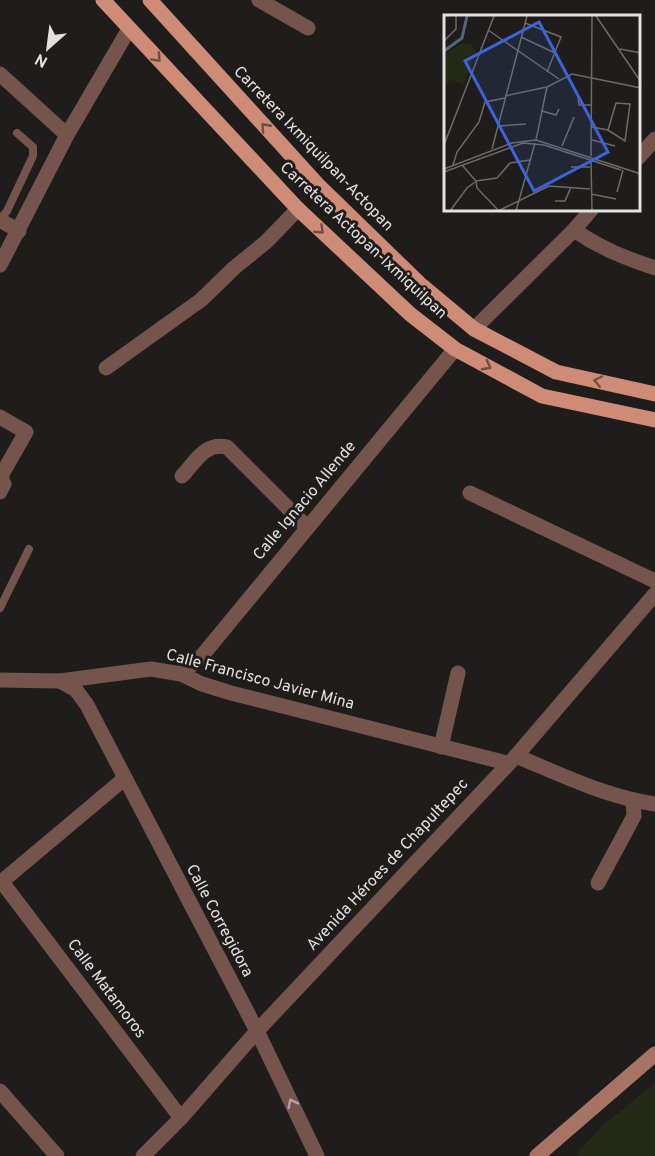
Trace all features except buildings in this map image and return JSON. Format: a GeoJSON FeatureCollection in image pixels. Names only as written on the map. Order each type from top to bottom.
{"type":"FeatureCollection","features":[{"type":"Feature","properties":{"kind":"main road","name":"Carretera Actopan-Ixmiquilpan"},"geometry":{"type":"LineString","coordinates":[[103,0],[298,209],[410,314],[455,349],[542,396],[655,420]]}},
{"type":"Feature","properties":{"kind":"main road","name":"Carretera Ixmiquilpan-Actopan"},"geometry":{"type":"LineString","coordinates":[[151,1],[319,186],[420,284],[474,329],[556,372],[655,394]]}},
{"type":"Feature","properties":{"kind":"main road"},"geometry":{"type":"LineString","coordinates":[[537,1156],[655,1054]]}},
{"type":"Feature","properties":{"kind":"street"},"geometry":{"type":"LineString","coordinates":[[259,0],[308,28]]}},
{"type":"Feature","properties":{"kind":"street"},"geometry":{"type":"LineString","coordinates":[[0,265],[67,135],[129,29]]}},
{"type":"Feature","properties":{"kind":"street"},"geometry":{"type":"LineString","coordinates":[[0,74],[67,135]]}},
{"type":"Feature","properties":{"kind":"street"},"geometry":{"type":"LineString","coordinates":[[640,157],[655,140]]}},
{"type":"Feature","properties":{"kind":"street"},"geometry":{"type":"LineString","coordinates":[[106,368],[201,300],[234,268],[266,242],[298,209]]}},
{"type":"Feature","properties":{"kind":"street"},"geometry":{"type":"LineString","coordinates":[[474,329],[574,230],[587,212]]}},
{"type":"Feature","properties":{"kind":"street"},"geometry":{"type":"LineString","coordinates":[[0,220],[19,231]]}},
{"type":"Feature","properties":{"kind":"street"},"geometry":{"type":"LineString","coordinates":[[574,230],[620,257],[655,268]]}},
{"type":"Feature","properties":{"kind":"street","name":"Calle Ignacio Allende"},"geometry":{"type":"LineString","coordinates":[[181,674],[201,657],[455,349]]}},
{"type":"Feature","properties":{"kind":"street"},"geometry":{"type":"LineString","coordinates":[[0,417],[26,432],[2,474],[4,484],[0,492]]}},
{"type":"Feature","properties":{"kind":"street"},"geometry":{"type":"LineString","coordinates":[[182,476],[207,449],[216,444],[227,447],[308,527]]}},
{"type":"Feature","properties":{"kind":"street"},"geometry":{"type":"LineString","coordinates":[[470,493],[655,581]]}},
{"type":"Feature","properties":{"kind":"street","name":"Avenida Héroes de Chapultepec"},"geometry":{"type":"LineString","coordinates":[[143,1156],[257,1031],[512,760],[655,594]]}},
{"type":"Feature","properties":{"kind":"street","name":"Calle Francisco Javier Mina"},"geometry":{"type":"LineString","coordinates":[[0,680],[60,681],[151,669],[181,674],[202,684],[231,693],[441,747],[512,760],[602,792],[633,801],[655,804]]}},
{"type":"Feature","properties":{"kind":"street"},"geometry":{"type":"LineString","coordinates":[[441,747],[458,673]]}},
{"type":"Feature","properties":{"kind":"street"},"geometry":{"type":"LineString","coordinates":[[87,705],[94,687],[106,675]]}},
{"type":"Feature","properties":{"kind":"street","name":"Calle Corregidora"},"geometry":{"type":"LineString","coordinates":[[60,681],[76,690],[87,705],[257,1031],[317,1156]]}},
{"type":"Feature","properties":{"kind":"street"},"geometry":{"type":"LineString","coordinates":[[1,882],[124,778]]}},
{"type":"Feature","properties":{"kind":"street"},"geometry":{"type":"LineString","coordinates":[[598,883],[634,816],[633,801]]}},
{"type":"Feature","properties":{"kind":"street","name":"Calle Matamoros"},"geometry":{"type":"LineString","coordinates":[[1,882],[180,1118]]}},
{"type":"Feature","properties":{"kind":"street"},"geometry":{"type":"LineString","coordinates":[[0,1091],[57,1156]]}},
{"type":"Feature","properties":{"kind":"lane"},"geometry":{"type":"LineString","coordinates":[[0,220],[7,211],[33,156],[33,147],[16,133]]}},
{"type":"Feature","properties":{"kind":"lane"},"geometry":{"type":"LineString","coordinates":[[0,608],[29,549]]}},
{"type":"Feature","properties":{"kind":"green space"},"geometry":{"type":"Polygon","coordinates":[[[655,1083],[655,1156],[575,1156],[603,1125],[655,1083]]]}}]}
